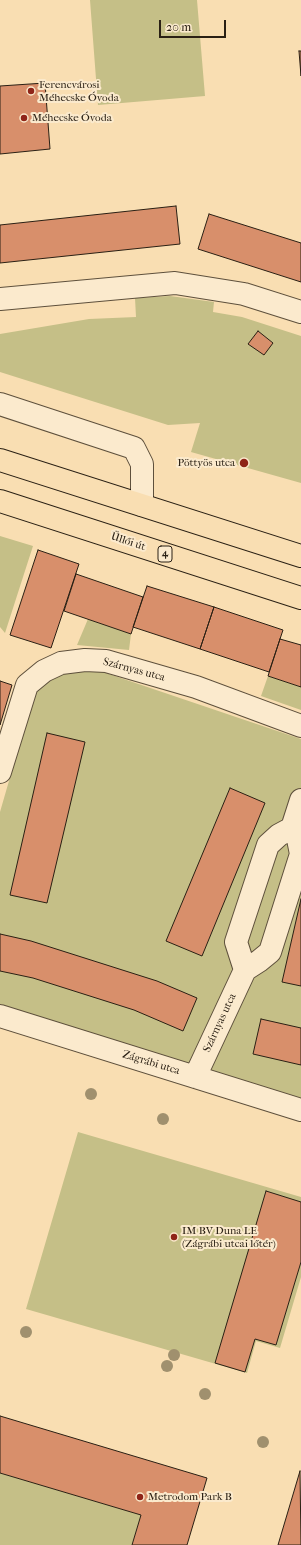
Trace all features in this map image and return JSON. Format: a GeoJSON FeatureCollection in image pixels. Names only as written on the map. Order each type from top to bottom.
{"type":"FeatureCollection","features":[{"type":"Feature","properties":{"kind":"main road"},"geometry":{"type":"LineString","coordinates":[[0,460],[142,496],[301,556]]}},
{"type":"Feature","properties":{"kind":"main road","name":"Üllői út"},"geometry":{"type":"LineString","coordinates":[[0,502],[301,598]]}},
{"type":"Feature","properties":{"kind":"street"},"geometry":{"type":"LineString","coordinates":[[0,299],[175,283],[244,294],[301,312]]}},
{"type":"Feature","properties":{"kind":"street"},"geometry":{"type":"LineString","coordinates":[[0,404],[134,448],[142,464],[142,496]]}},
{"type":"Feature","properties":{"kind":"street","name":"Szárnyas utca"},"geometry":{"type":"LineString","coordinates":[[0,768],[28,685],[44,671],[61,663],[85,660],[106,661],[196,687],[301,726]]}},
{"type":"Feature","properties":{"kind":"street"},"geometry":{"type":"LineString","coordinates":[[292,828],[298,839],[301,854],[270,952],[245,970],[236,942],[252,891],[268,845],[278,835],[292,828],[301,800]]}},
{"type":"Feature","properties":{"kind":"street","name":"Szárnyas utca"},"geometry":{"type":"LineString","coordinates":[[195,1077],[245,970]]}},
{"type":"Feature","properties":{"kind":"street","name":"Zágrábi utca"},"geometry":{"type":"LineString","coordinates":[[0,1016],[301,1110]]}},
{"type":"Feature","properties":{"kind":"shaded area"},"geometry":{"type":"Polygon","coordinates":[[[90,0],[197,0],[205,96],[98,105],[90,0]]]}},
{"type":"Feature","properties":{"kind":"shaded area"},"geometry":{"type":"Polygon","coordinates":[[[170,296],[214,302],[213,312],[242,317],[301,336],[301,483],[191,452],[200,423],[168,425],[0,372],[0,334],[89,319],[136,317],[135,298],[170,296]]]}},
{"type":"Feature","properties":{"kind":"shaded area"},"geometry":{"type":"Polygon","coordinates":[[[0,536],[33,546],[5,633],[0,627],[0,536]]]}},
{"type":"Feature","properties":{"kind":"shaded area"},"geometry":{"type":"Polygon","coordinates":[[[88,619],[131,634],[129,650],[77,645],[88,619]]]}},
{"type":"Feature","properties":{"kind":"shaded area"},"geometry":{"type":"Polygon","coordinates":[[[61,663],[103,672],[301,739],[301,1098],[199,1068],[0,1004],[0,812],[28,715],[19,711],[61,663]]]}},
{"type":"Feature","properties":{"kind":"shaded area"},"geometry":{"type":"Polygon","coordinates":[[[268,676],[301,687],[301,710],[261,696],[268,676]]]}},
{"type":"Feature","properties":{"kind":"shaded area","name":"IM BV Duna LE (Zágrábi utcai lőtér)"},"geometry":{"type":"Polygon","coordinates":[[[78,1132],[301,1197],[301,1277],[280,1348],[256,1341],[247,1373],[26,1309],[78,1132]]]}},
{"type":"Feature","properties":{"kind":"shaded area"},"geometry":{"type":"Polygon","coordinates":[[[0,1473],[141,1515],[132,1545],[0,1545],[0,1473]]]}},
{"type":"Feature","properties":{"kind":"building"},"geometry":{"type":"Polygon","coordinates":[[[299,51],[301,51],[301,76],[299,51]]]}},
{"type":"Feature","properties":{"kind":"building","name":"Méhecske Óvoda"},"geometry":{"type":"Polygon","coordinates":[[[45,83],[50,149],[0,154],[0,86],[45,83]]]}},
{"type":"Feature","properties":{"kind":"building"},"geometry":{"type":"Polygon","coordinates":[[[176,206],[180,244],[0,263],[0,225],[176,206]]]}},
{"type":"Feature","properties":{"kind":"building"},"geometry":{"type":"Polygon","coordinates":[[[209,214],[301,243],[301,282],[198,249],[209,214]]]}},
{"type":"Feature","properties":{"kind":"building"},"geometry":{"type":"Polygon","coordinates":[[[258,331],[273,343],[264,355],[248,344],[258,331]]]}},
{"type":"Feature","properties":{"kind":"building"},"geometry":{"type":"Polygon","coordinates":[[[38,550],[79,564],[51,648],[10,635],[38,550]]]}},
{"type":"Feature","properties":{"kind":"building"},"geometry":{"type":"Polygon","coordinates":[[[76,574],[143,597],[131,634],[64,611],[76,574]]]}},
{"type":"Feature","properties":{"kind":"building"},"geometry":{"type":"Polygon","coordinates":[[[147,586],[214,607],[200,649],[133,627],[147,586]]]}},
{"type":"Feature","properties":{"kind":"building"},"geometry":{"type":"Polygon","coordinates":[[[214,607],[283,630],[269,672],[200,649],[214,607]]]}},
{"type":"Feature","properties":{"kind":"building"},"geometry":{"type":"Polygon","coordinates":[[[280,639],[301,645],[301,687],[268,676],[280,639]]]}},
{"type":"Feature","properties":{"kind":"building"},"geometry":{"type":"Polygon","coordinates":[[[0,681],[12,685],[0,725],[0,681]]]}},
{"type":"Feature","properties":{"kind":"building"},"geometry":{"type":"Polygon","coordinates":[[[47,733],[85,742],[47,903],[10,895],[47,733]]]}},
{"type":"Feature","properties":{"kind":"building"},"geometry":{"type":"Polygon","coordinates":[[[230,788],[265,803],[202,956],[166,941],[230,788]]]}},
{"type":"Feature","properties":{"kind":"building"},"geometry":{"type":"Polygon","coordinates":[[[301,899],[301,986],[282,982],[301,899]]]}},
{"type":"Feature","properties":{"kind":"building"},"geometry":{"type":"Polygon","coordinates":[[[0,934],[31,941],[157,981],[197,998],[183,1031],[134,1010],[33,978],[0,971],[0,934]]]}},
{"type":"Feature","properties":{"kind":"building"},"geometry":{"type":"Polygon","coordinates":[[[261,1019],[301,1028],[301,1065],[253,1054],[261,1019]]]}},
{"type":"Feature","properties":{"kind":"building"},"geometry":{"type":"Polygon","coordinates":[[[266,1191],[301,1202],[301,1262],[276,1345],[255,1339],[245,1372],[215,1363],[266,1191]]]}},
{"type":"Feature","properties":{"kind":"building","name":"Metrodom Park B"},"geometry":{"type":"Polygon","coordinates":[[[0,1416],[207,1478],[187,1545],[132,1545],[141,1515],[0,1473],[0,1416]]]}},
{"type":"Feature","properties":{"kind":"building"},"geometry":{"type":"Polygon","coordinates":[[[300,1471],[301,1545],[278,1545],[300,1471]]]}},
{"type":"Feature","properties":{"kind":"place","name":"Ferencvárosi Méhecske Óvoda"},"geometry":{"type":"Point","coordinates":[31,91]}},
{"type":"Feature","properties":{"kind":"place","name":"Méhecske Óvoda"},"geometry":{"type":"Point","coordinates":[24,118]}},
{"type":"Feature","properties":{"kind":"place","name":"Pöttyös utca"},"geometry":{"type":"Point","coordinates":[244,463]}},
{"type":"Feature","properties":{"kind":"place","name":"IM BV Duna LE (Zágrábi utcai lőtér)"},"geometry":{"type":"Point","coordinates":[174,1237]}},
{"type":"Feature","properties":{"kind":"place","name":"Metrodom Park B"},"geometry":{"type":"Point","coordinates":[140,1497]}}]}
